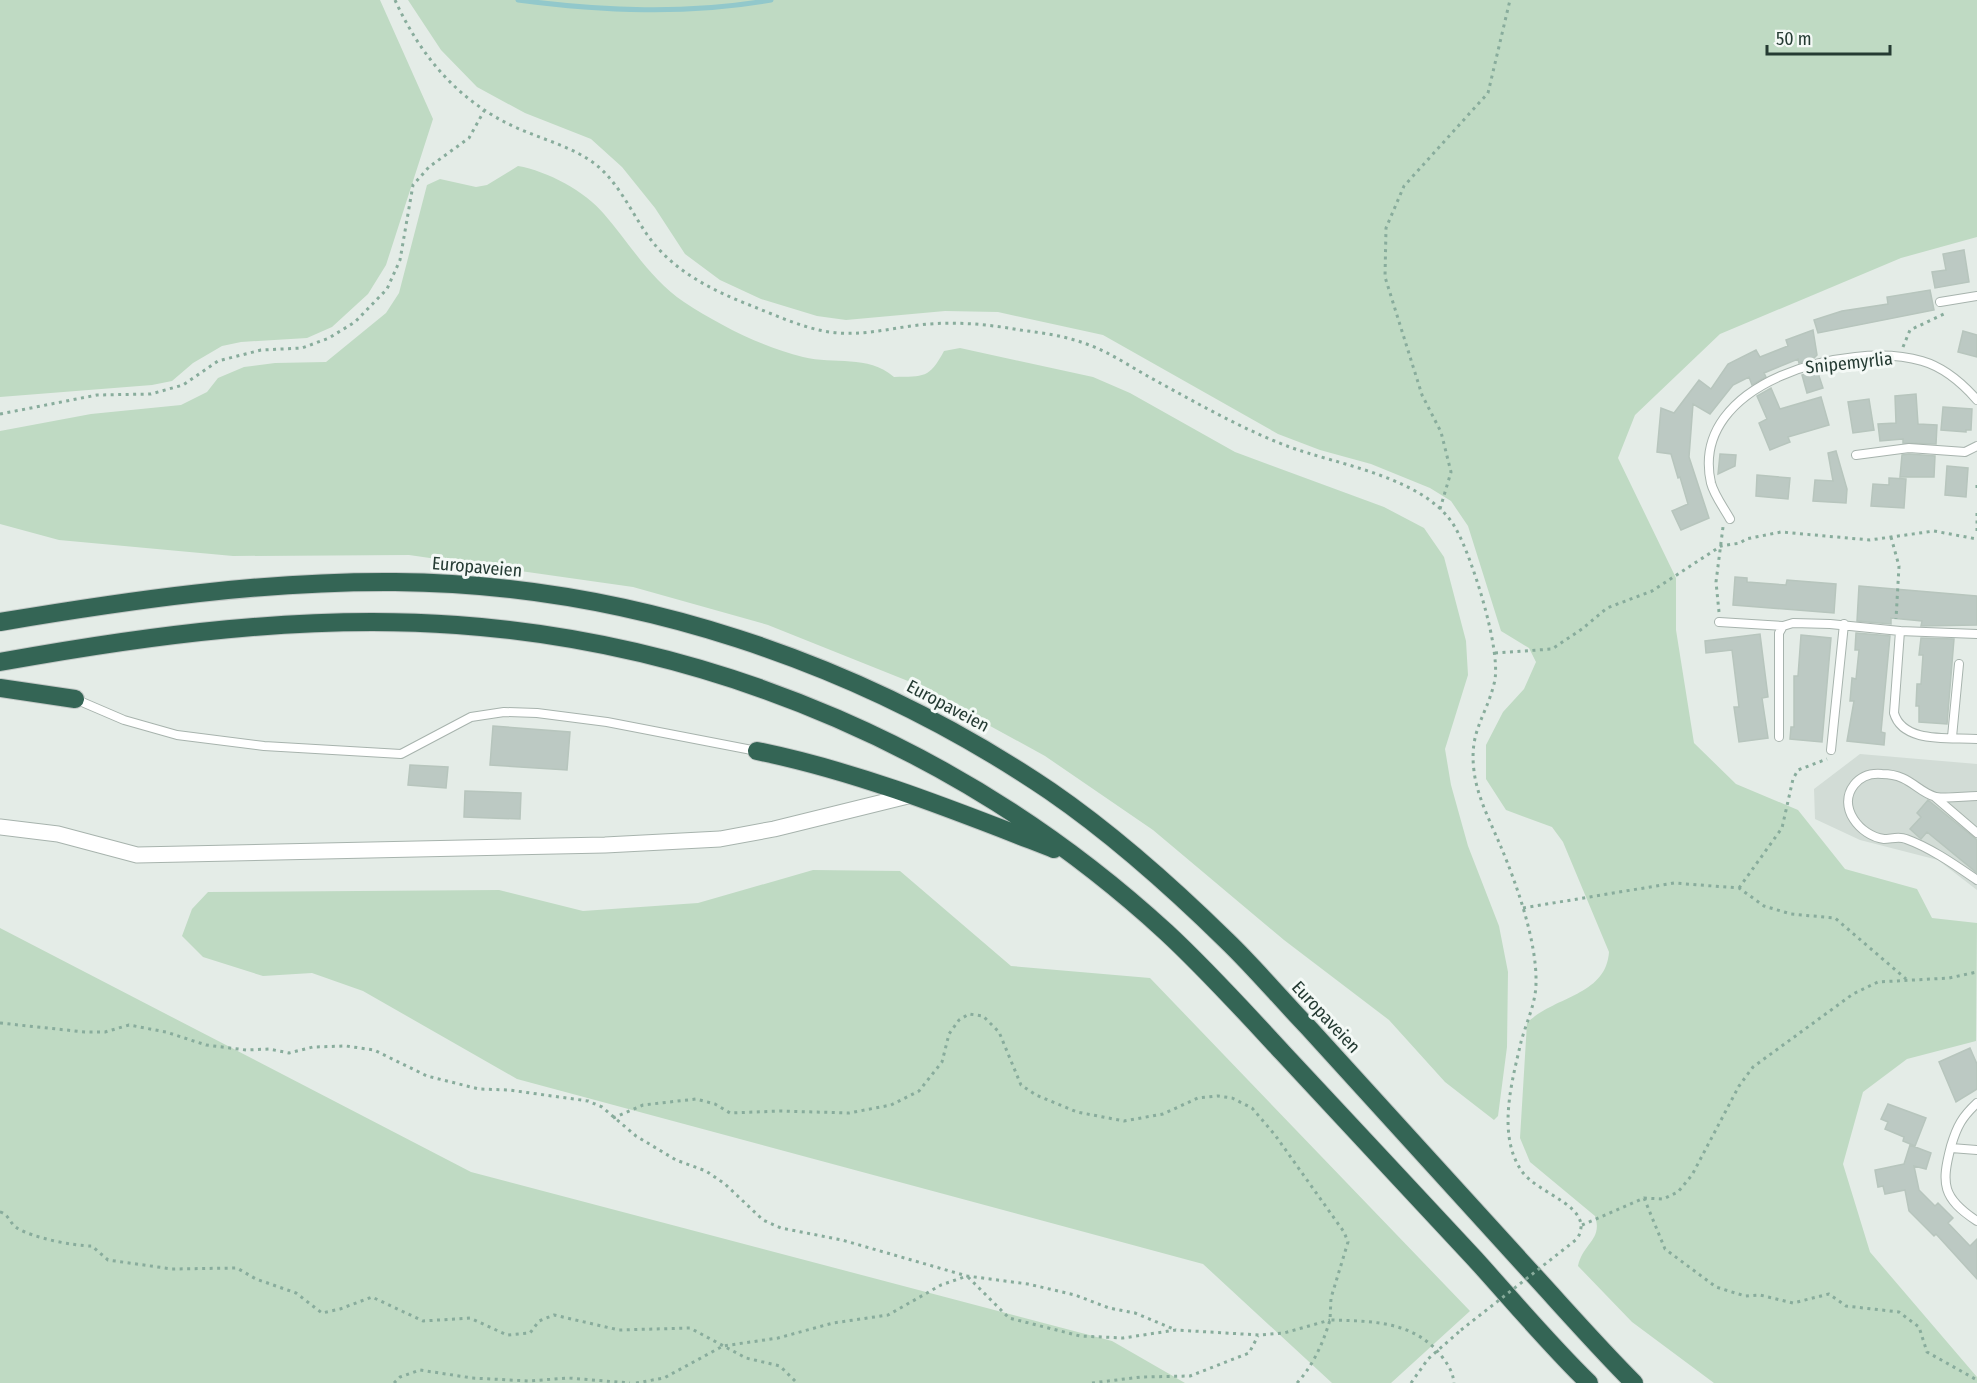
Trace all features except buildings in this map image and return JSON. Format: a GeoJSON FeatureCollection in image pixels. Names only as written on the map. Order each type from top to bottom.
{"type":"FeatureCollection","features":[{"type":"Feature","properties":{"kind":"highway","name":"Europaveien"},"geometry":{"type":"LineString","coordinates":[[0,622],[156,598],[269,586],[388,582],[458,585],[573,599],[692,625],[762,647],[875,691],[975,743],[1016,769],[1099,827],[1148,867],[1232,946],[1635,1383]]}},
{"type":"Feature","properties":{"kind":"highway"},"geometry":{"type":"LineString","coordinates":[[0,662],[205,632],[333,623],[454,624],[509,630],[626,649],[756,685],[864,730],[957,777],[1031,824],[1127,897],[1209,975],[1589,1383]]}},
{"type":"Feature","properties":{"kind":"highway"},"geometry":{"type":"LineString","coordinates":[[0,688],[75,699]]}},
{"type":"Feature","properties":{"kind":"highway"},"geometry":{"type":"LineString","coordinates":[[757,751],[836,769],[914,794],[1078,859]]}},
{"type":"Feature","properties":{"kind":"street"},"geometry":{"type":"LineString","coordinates":[[0,826],[58,834],[123,853],[145,855],[615,844],[697,841],[737,836],[914,794]]}},
{"type":"Feature","properties":{"kind":"lane"},"geometry":{"type":"LineString","coordinates":[[1940,302],[1977,296]]}},
{"type":"Feature","properties":{"kind":"lane","name":"Snipemyrlia"},"geometry":{"type":"LineString","coordinates":[[1730,519],[1711,484],[1711,458],[1718,429],[1746,397],[1762,385],[1795,368],[1872,356],[1902,357],[1925,362],[1940,370],[1962,384],[1977,400]]}},
{"type":"Feature","properties":{"kind":"lane"},"geometry":{"type":"LineString","coordinates":[[1856,455],[1909,448],[1965,452],[1977,446]]}},
{"type":"Feature","properties":{"kind":"lane"},"geometry":{"type":"LineString","coordinates":[[1719,622],[1783,626],[1793,623],[1844,624],[1898,630],[1977,634]]}},
{"type":"Feature","properties":{"kind":"lane"},"geometry":{"type":"LineString","coordinates":[[1831,750],[1844,624]]}},
{"type":"Feature","properties":{"kind":"lane"},"geometry":{"type":"LineString","coordinates":[[1779,737],[1778,642],[1783,626]]}},
{"type":"Feature","properties":{"kind":"lane"},"geometry":{"type":"LineString","coordinates":[[1898,630],[1894,712],[1897,724],[1907,732],[1977,739]]}},
{"type":"Feature","properties":{"kind":"lane"},"geometry":{"type":"LineString","coordinates":[[1952,737],[1959,664]]}},
{"type":"Feature","properties":{"kind":"lane"},"geometry":{"type":"LineString","coordinates":[[75,699],[124,720],[177,735],[276,746],[401,754],[471,717],[504,712],[537,713],[606,722],[757,751]]}},
{"type":"Feature","properties":{"kind":"lane"},"geometry":{"type":"LineString","coordinates":[[1977,833],[1935,796],[1911,781],[1896,775],[1871,774],[1860,779],[1852,787],[1849,806],[1852,817],[1865,831],[1882,839],[1904,837],[1953,863],[1977,880]]}},
{"type":"Feature","properties":{"kind":"lane"},"geometry":{"type":"LineString","coordinates":[[1935,796],[1977,796]]}},
{"type":"Feature","properties":{"kind":"lane"},"geometry":{"type":"LineString","coordinates":[[1977,1103],[1957,1125],[1944,1168],[1946,1188],[1959,1206],[1977,1221]]}},
{"type":"Feature","properties":{"kind":"lane"},"geometry":{"type":"LineString","coordinates":[[1951,1148],[1977,1150]]}},
{"type":"Feature","properties":{"kind":"path"},"geometry":{"type":"LineString","coordinates":[[395,0],[417,44],[430,62],[465,97],[484,111],[592,162],[608,177],[647,235],[671,262],[704,285],[796,323],[833,332],[868,333],[954,323],[1001,327],[1071,339],[1102,350],[1214,412],[1281,443],[1378,475],[1423,497],[1450,519],[1462,542],[1495,652],[1495,682],[1475,733],[1475,778],[1523,908],[1535,971],[1536,988],[1513,1082],[1508,1140],[1515,1160],[1527,1178],[1554,1198],[1573,1208],[1582,1225]]}},
{"type":"Feature","properties":{"kind":"path"},"geometry":{"type":"LineString","coordinates":[[1440,509],[1451,472],[1442,432],[1422,395],[1385,277],[1386,228],[1404,186],[1488,93],[1510,0]]}},
{"type":"Feature","properties":{"kind":"path"},"geometry":{"type":"LineString","coordinates":[[0,414],[97,395],[151,394],[183,385],[218,361],[261,350],[302,348],[329,338],[355,322],[387,290],[400,260],[412,185],[429,167],[469,138],[484,111]]}},
{"type":"Feature","properties":{"kind":"path"},"geometry":{"type":"LineString","coordinates":[[1902,357],[1910,330],[1945,314],[1954,304],[1953,299]]}},
{"type":"Feature","properties":{"kind":"path"},"geometry":{"type":"LineString","coordinates":[[1977,485],[1977,492]]}},
{"type":"Feature","properties":{"kind":"path"},"geometry":{"type":"LineString","coordinates":[[1977,513],[1977,532]]}},
{"type":"Feature","properties":{"kind":"path"},"geometry":{"type":"LineString","coordinates":[[1719,622],[1716,582],[1724,524],[1730,519]]}},
{"type":"Feature","properties":{"kind":"path"},"geometry":{"type":"LineString","coordinates":[[1495,652],[1552,649],[1582,629],[1607,608],[1652,591],[1721,546],[1781,532],[1870,540],[1934,531],[1977,539]]}},
{"type":"Feature","properties":{"kind":"path"},"geometry":{"type":"LineString","coordinates":[[1891,537],[1899,566],[1898,630]]}},
{"type":"Feature","properties":{"kind":"path"},"geometry":{"type":"LineString","coordinates":[[1740,888],[1782,828],[1792,779],[1798,771],[1824,761],[1828,749],[1831,750]]}},
{"type":"Feature","properties":{"kind":"path"},"geometry":{"type":"LineString","coordinates":[[1523,908],[1674,883],[1740,888],[1764,906],[1791,914],[1835,918],[1908,981]]}},
{"type":"Feature","properties":{"kind":"path"},"geometry":{"type":"LineString","coordinates":[[1411,1383],[1437,1349],[1577,1239],[1582,1225],[1644,1198],[1663,1198],[1678,1192],[1692,1175],[1739,1086],[1753,1067],[1852,994],[1878,982],[1949,978],[1977,972]]}},
{"type":"Feature","properties":{"kind":"path"},"geometry":{"type":"LineString","coordinates":[[613,1118],[644,1106],[696,1099],[715,1104],[730,1113],[780,1111],[849,1113],[891,1105],[919,1091],[942,1062],[949,1034],[959,1020],[969,1014],[983,1016],[999,1032],[1020,1085],[1036,1095],[1077,1112],[1124,1121],[1163,1114],[1198,1098],[1218,1096],[1232,1098],[1251,1108],[1288,1152],[1344,1232],[1348,1242],[1331,1298],[1330,1320],[1324,1341],[1315,1359],[1298,1383]]}},
{"type":"Feature","properties":{"kind":"path"},"geometry":{"type":"LineString","coordinates":[[0,1023],[85,1032],[105,1032],[129,1025],[166,1032],[206,1045],[246,1050],[268,1048],[289,1053],[313,1047],[346,1046],[374,1050],[428,1076],[479,1089],[509,1090],[588,1101],[602,1107],[613,1118],[676,1160],[706,1171],[725,1184],[763,1220],[772,1224],[934,1265],[967,1276],[1028,1284],[1075,1295],[1109,1308],[1135,1313],[1176,1329]]}},
{"type":"Feature","properties":{"kind":"path"},"geometry":{"type":"LineString","coordinates":[[1644,1198],[1665,1249],[1716,1287],[1745,1296],[1760,1295],[1793,1304],[1829,1294],[1846,1306],[1899,1312],[1919,1327],[1927,1352],[1977,1380]]}},
{"type":"Feature","properties":{"kind":"path"},"geometry":{"type":"LineString","coordinates":[[0,1212],[4,1213],[15,1228],[74,1246],[92,1246],[108,1260],[172,1269],[237,1268],[256,1279],[296,1293],[322,1313],[340,1310],[372,1297],[423,1321],[470,1318],[507,1335],[530,1333],[539,1321],[554,1315],[619,1330],[690,1328],[746,1358],[780,1366],[796,1383]]}},
{"type":"Feature","properties":{"kind":"path"},"geometry":{"type":"LineString","coordinates":[[967,1276],[1009,1318],[1070,1334],[1123,1338],[1176,1329],[1259,1335],[1284,1333],[1330,1320],[1374,1321],[1428,1339],[1449,1365],[1454,1383]]}},
{"type":"Feature","properties":{"kind":"path"},"geometry":{"type":"LineString","coordinates":[[636,1383],[664,1377],[723,1346],[778,1338],[833,1323],[888,1315],[941,1285],[967,1276]]}},
{"type":"Feature","properties":{"kind":"path"},"geometry":{"type":"LineString","coordinates":[[1092,1383],[1141,1377],[1190,1376],[1249,1353],[1259,1335]]}},
{"type":"Feature","properties":{"kind":"path"},"geometry":{"type":"LineString","coordinates":[[394,1383],[400,1377],[420,1370],[472,1378],[529,1381],[568,1378],[630,1383]]}},
{"type":"Feature","properties":{"kind":"shaded area"},"geometry":{"type":"Polygon","coordinates":[[[1860,754],[1977,764],[1977,890],[1938,860],[1860,840],[1815,819],[1814,789],[1860,754]]]}},
{"type":"Feature","properties":{"kind":"green space"},"geometry":{"type":"Polygon","coordinates":[[[0,0],[380,0],[433,119],[386,265],[368,294],[332,327],[307,338],[241,342],[222,346],[193,363],[172,381],[152,385],[0,397],[0,0]]]}},
{"type":"Feature","properties":{"kind":"green space"},"geometry":{"type":"Polygon","coordinates":[[[408,0],[1977,0],[1977,237],[1901,258],[1720,334],[1635,415],[1618,458],[1676,578],[1676,630],[1694,743],[1736,784],[1798,810],[1845,869],[1917,889],[1932,918],[1977,923],[1976,1041],[1907,1059],[1863,1092],[1843,1164],[1870,1252],[1977,1377],[1977,1383],[1714,1383],[1632,1322],[1578,1266],[1580,1258],[1596,1231],[1595,1216],[1530,1162],[1520,1138],[1527,1023],[1538,1014],[1589,987],[1606,967],[1609,952],[1563,842],[1552,827],[1506,810],[1486,779],[1486,745],[1503,712],[1524,689],[1536,662],[1529,648],[1501,631],[1468,526],[1451,501],[1430,488],[1371,464],[1320,450],[1278,434],[1103,335],[998,312],[945,311],[846,320],[817,316],[761,299],[720,280],[685,254],[655,208],[622,167],[591,139],[525,113],[477,87],[441,50],[408,0]]]}},
{"type":"Feature","properties":{"kind":"green space"},"geometry":{"type":"Polygon","coordinates":[[[518,166],[553,177],[587,198],[604,214],[651,272],[672,293],[712,319],[757,341],[803,357],[873,365],[894,377],[925,374],[934,367],[944,351],[960,348],[1093,377],[1130,393],[1235,452],[1384,507],[1424,528],[1444,557],[1466,641],[1468,675],[1445,749],[1451,785],[1468,846],[1499,926],[1508,972],[1507,1047],[1498,1116],[1494,1120],[1445,1082],[1389,1020],[1284,940],[1153,830],[1045,756],[908,681],[768,625],[633,587],[409,555],[233,556],[59,540],[0,524],[0,431],[91,414],[181,405],[207,392],[218,378],[244,367],[275,363],[326,362],[386,313],[399,293],[427,185],[440,179],[476,187],[487,185],[518,166]]]}},
{"type":"Feature","properties":{"kind":"green space"},"geometry":{"type":"Polygon","coordinates":[[[813,870],[900,871],[1011,966],[1150,978],[1470,1311],[1391,1383],[1332,1383],[1203,1264],[517,1079],[363,991],[312,973],[263,976],[203,957],[182,936],[192,909],[208,892],[499,890],[583,911],[698,903],[813,870]]]}},
{"type":"Feature","properties":{"kind":"green space"},"geometry":{"type":"Polygon","coordinates":[[[0,928],[471,1172],[1112,1341],[1185,1383],[0,1383],[0,928]]]}},
{"type":"Feature","properties":{"kind":"waterway"},"geometry":{"type":"LineString","coordinates":[[518,0],[581,7],[644,10],[708,8],[771,0]]}}]}
